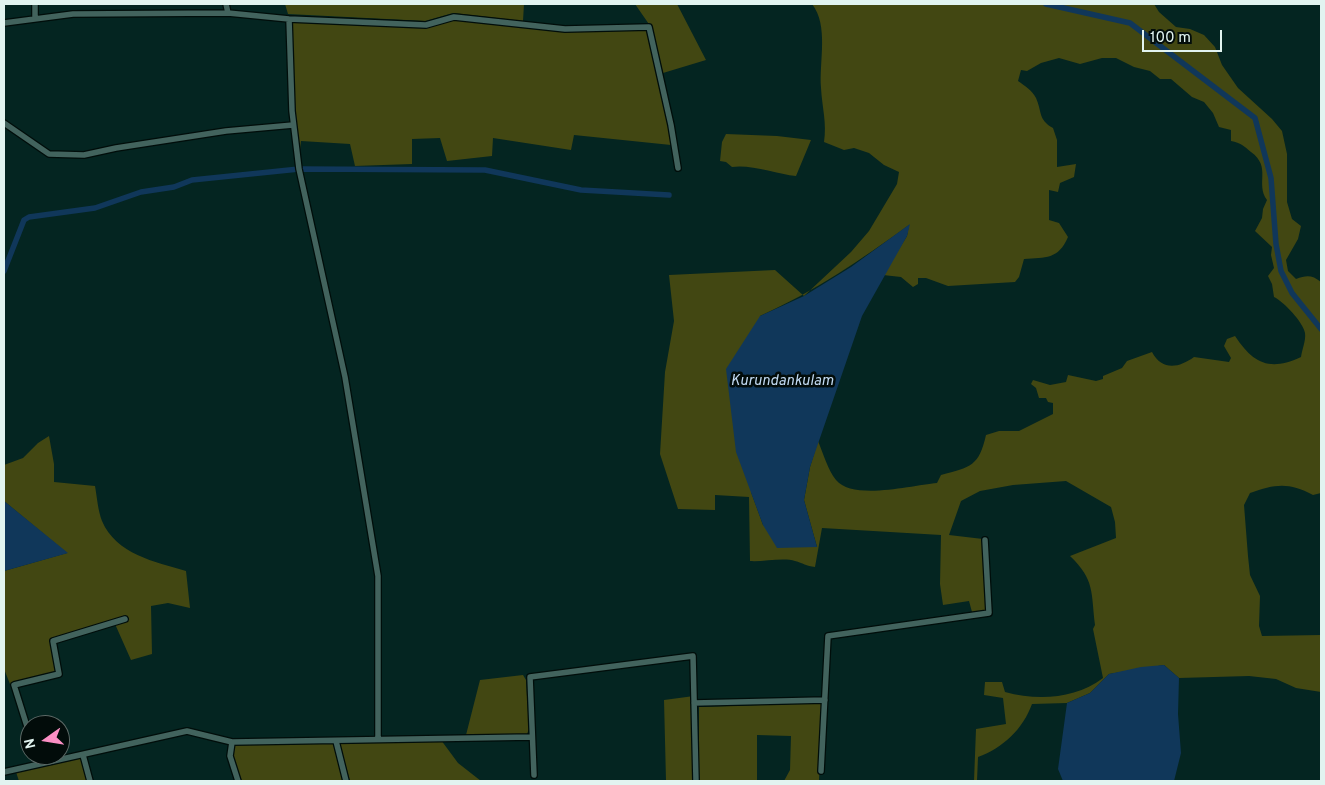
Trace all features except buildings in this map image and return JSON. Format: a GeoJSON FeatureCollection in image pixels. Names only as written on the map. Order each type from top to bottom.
{"type":"FeatureCollection","features":[{"type":"Feature","properties":{"kind":"street"},"geometry":{"type":"LineString","coordinates":[[35,4],[35,19]]}},
{"type":"Feature","properties":{"kind":"street"},"geometry":{"type":"LineString","coordinates":[[226,4],[228,13]]}},
{"type":"Feature","properties":{"kind":"street"},"geometry":{"type":"LineString","coordinates":[[4,23],[73,14],[228,13],[289,19],[426,25],[454,17],[565,29],[648,26],[671,125],[678,168]]}},
{"type":"Feature","properties":{"kind":"street"},"geometry":{"type":"LineString","coordinates":[[289,19],[298,169],[345,377],[378,576],[378,739]]}},
{"type":"Feature","properties":{"kind":"street"},"geometry":{"type":"LineString","coordinates":[[4,123],[49,154],[84,155],[218,132],[294,125]]}},
{"type":"Feature","properties":{"kind":"street"},"geometry":{"type":"LineString","coordinates":[[821,771],[828,636],[989,612],[985,540]]}},
{"type":"Feature","properties":{"kind":"street"},"geometry":{"type":"LineString","coordinates":[[23,715],[14,685],[59,674],[53,641],[125,619]]}},
{"type":"Feature","properties":{"kind":"street"},"geometry":{"type":"LineString","coordinates":[[534,775],[530,677],[693,656],[696,781]]}},
{"type":"Feature","properties":{"kind":"street"},"geometry":{"type":"LineString","coordinates":[[694,703],[825,700]]}},
{"type":"Feature","properties":{"kind":"street"},"geometry":{"type":"LineString","coordinates":[[70,757],[187,731],[232,742],[532,737]]}},
{"type":"Feature","properties":{"kind":"street"},"geometry":{"type":"LineString","coordinates":[[336,741],[346,781]]}},
{"type":"Feature","properties":{"kind":"street"},"geometry":{"type":"LineString","coordinates":[[232,742],[230,756],[238,781]]}},
{"type":"Feature","properties":{"kind":"street"},"geometry":{"type":"LineString","coordinates":[[83,754],[90,781]]}},
{"type":"Feature","properties":{"kind":"street"},"geometry":{"type":"LineString","coordinates":[[4,772],[36,765]]}},
{"type":"Feature","properties":{"kind":"green space"},"geometry":{"type":"Polygon","coordinates":[[[285,4],[524,4],[523,21],[453,13],[425,21],[288,14],[285,4]]]}},
{"type":"Feature","properties":{"kind":"green space"},"geometry":{"type":"Polygon","coordinates":[[[635,4],[677,4],[706,60],[663,73],[653,30],[635,4]]]}},
{"type":"Feature","properties":{"kind":"green space"},"geometry":{"type":"Polygon","coordinates":[[[812,4],[1154,4],[1159,12],[1176,27],[1190,29],[1204,35],[1215,47],[1222,65],[1238,88],[1272,119],[1282,131],[1287,154],[1287,202],[1292,219],[1301,226],[1298,239],[1286,260],[1288,271],[1296,279],[1309,276],[1321,282],[1321,493],[1313,495],[1289,486],[1275,486],[1250,493],[1244,505],[1250,575],[1260,596],[1259,626],[1262,636],[1321,635],[1321,692],[1296,688],[1276,679],[1249,676],[1179,678],[1164,665],[1109,674],[1090,693],[1067,703],[1032,704],[1018,729],[1004,743],[978,757],[977,781],[974,781],[976,729],[1006,724],[1003,698],[984,695],[985,682],[1002,682],[1005,692],[1030,697],[1043,697],[1068,694],[1081,690],[1103,678],[1093,629],[1095,625],[1090,587],[1084,572],[1070,556],[1116,538],[1115,522],[1111,507],[1066,481],[1013,485],[980,491],[961,501],[949,535],[983,539],[988,611],[972,612],[969,601],[943,605],[940,584],[941,535],[822,528],[815,567],[790,560],[750,561],[749,497],[715,495],[715,510],[678,509],[660,454],[665,372],[674,321],[669,275],[775,270],[802,295],[760,316],[751,492],[763,525],[817,547],[804,500],[810,467],[818,441],[833,476],[844,486],[856,490],[869,491],[937,483],[941,475],[960,470],[972,464],[980,453],[986,435],[999,431],[1019,431],[1053,414],[1053,403],[1048,402],[1046,398],[1039,398],[1036,388],[1031,384],[1033,380],[1050,385],[1066,382],[1068,375],[1096,381],[1122,368],[1127,361],[1152,352],[1161,362],[1171,366],[1183,364],[1194,357],[1229,362],[1231,358],[1224,346],[1227,339],[1235,336],[1248,353],[1263,362],[1280,364],[1301,357],[1305,339],[1304,328],[1283,303],[1274,297],[1272,284],[1268,276],[1274,268],[1271,255],[1272,247],[1255,231],[1262,218],[1267,200],[1262,188],[1261,164],[1249,150],[1231,141],[1231,130],[1219,127],[1213,113],[1204,102],[1192,97],[1171,79],[1160,79],[1150,71],[1134,67],[1116,58],[1102,58],[1080,64],[1059,58],[1041,63],[1027,71],[1021,70],[1018,81],[1034,95],[1045,122],[1053,128],[1057,140],[1057,167],[1076,164],[1074,177],[1060,183],[1058,192],[1049,190],[1049,220],[1059,223],[1068,237],[1060,250],[1055,254],[1024,259],[1019,277],[1015,282],[948,286],[926,278],[918,278],[918,284],[913,287],[901,277],[883,275],[907,236],[909,225],[855,263],[810,290],[851,252],[869,231],[897,184],[899,172],[884,165],[869,153],[854,148],[844,150],[824,142],[825,122],[821,78],[822,33],[817,13],[812,4]]]}},
{"type":"Feature","properties":{"kind":"green space"},"geometry":{"type":"Polygon","coordinates":[[[454,20],[564,32],[647,30],[660,81],[671,145],[574,135],[571,150],[493,138],[492,156],[447,161],[440,138],[412,139],[412,164],[355,166],[350,144],[301,141],[300,150],[297,150],[293,111],[292,22],[426,28],[454,20]]]}},
{"type":"Feature","properties":{"kind":"green space"},"geometry":{"type":"Polygon","coordinates":[[[726,134],[777,136],[811,140],[796,176],[755,168],[732,167],[726,162],[720,161],[722,142],[726,134]]]}},
{"type":"Feature","properties":{"kind":"green space"},"geometry":{"type":"Polygon","coordinates":[[[49,436],[54,464],[54,482],[95,486],[102,521],[108,532],[117,541],[127,549],[149,560],[186,571],[190,608],[168,603],[151,606],[152,654],[131,660],[115,624],[52,640],[58,673],[10,684],[4,669],[4,571],[67,553],[4,501],[4,465],[23,458],[38,443],[49,436]]]}},
{"type":"Feature","properties":{"kind":"green space"},"geometry":{"type":"Polygon","coordinates":[[[523,675],[526,680],[529,729],[527,734],[466,735],[480,680],[523,675]]]}},
{"type":"Feature","properties":{"kind":"green space"},"geometry":{"type":"Polygon","coordinates":[[[694,696],[693,781],[666,781],[664,700],[694,696]]]}},
{"type":"Feature","properties":{"kind":"green space"},"geometry":{"type":"Polygon","coordinates":[[[822,703],[819,781],[784,781],[790,770],[791,736],[757,735],[757,781],[699,781],[699,707],[822,703]]]}},
{"type":"Feature","properties":{"kind":"green space"},"geometry":{"type":"Polygon","coordinates":[[[441,740],[458,763],[481,781],[350,781],[340,744],[365,741],[441,740]]]}},
{"type":"Feature","properties":{"kind":"green space"},"geometry":{"type":"Polygon","coordinates":[[[228,743],[333,744],[344,781],[235,781],[228,757],[228,743]]]}},
{"type":"Feature","properties":{"kind":"green space"},"geometry":{"type":"Polygon","coordinates":[[[81,757],[87,781],[19,781],[16,772],[46,765],[70,765],[70,760],[81,757]]]}},
{"type":"Feature","properties":{"kind":"water","name":"Kurundankulam"},"geometry":{"type":"Polygon","coordinates":[[[910,224],[907,236],[862,316],[810,467],[804,500],[817,547],[777,548],[763,525],[736,452],[726,369],[760,316],[804,296],[851,267],[910,224]]]}},
{"type":"Feature","properties":{"kind":"water"},"geometry":{"type":"Polygon","coordinates":[[[4,501],[68,553],[4,571],[4,501]]]}},
{"type":"Feature","properties":{"kind":"water"},"geometry":{"type":"Polygon","coordinates":[[[1164,665],[1179,678],[1178,714],[1181,753],[1174,781],[1063,781],[1058,769],[1067,703],[1090,693],[1109,674],[1141,667],[1164,665]]]}},
{"type":"Feature","properties":{"kind":"waterway"},"geometry":{"type":"LineString","coordinates":[[1046,4],[1130,23],[1255,118],[1271,178],[1276,244],[1281,271],[1292,293],[1321,329]]}},
{"type":"Feature","properties":{"kind":"waterway"},"geometry":{"type":"LineString","coordinates":[[4,271],[24,220],[29,217],[95,208],[141,192],[174,187],[192,180],[299,169],[485,170],[581,190],[669,195]]}}]}
